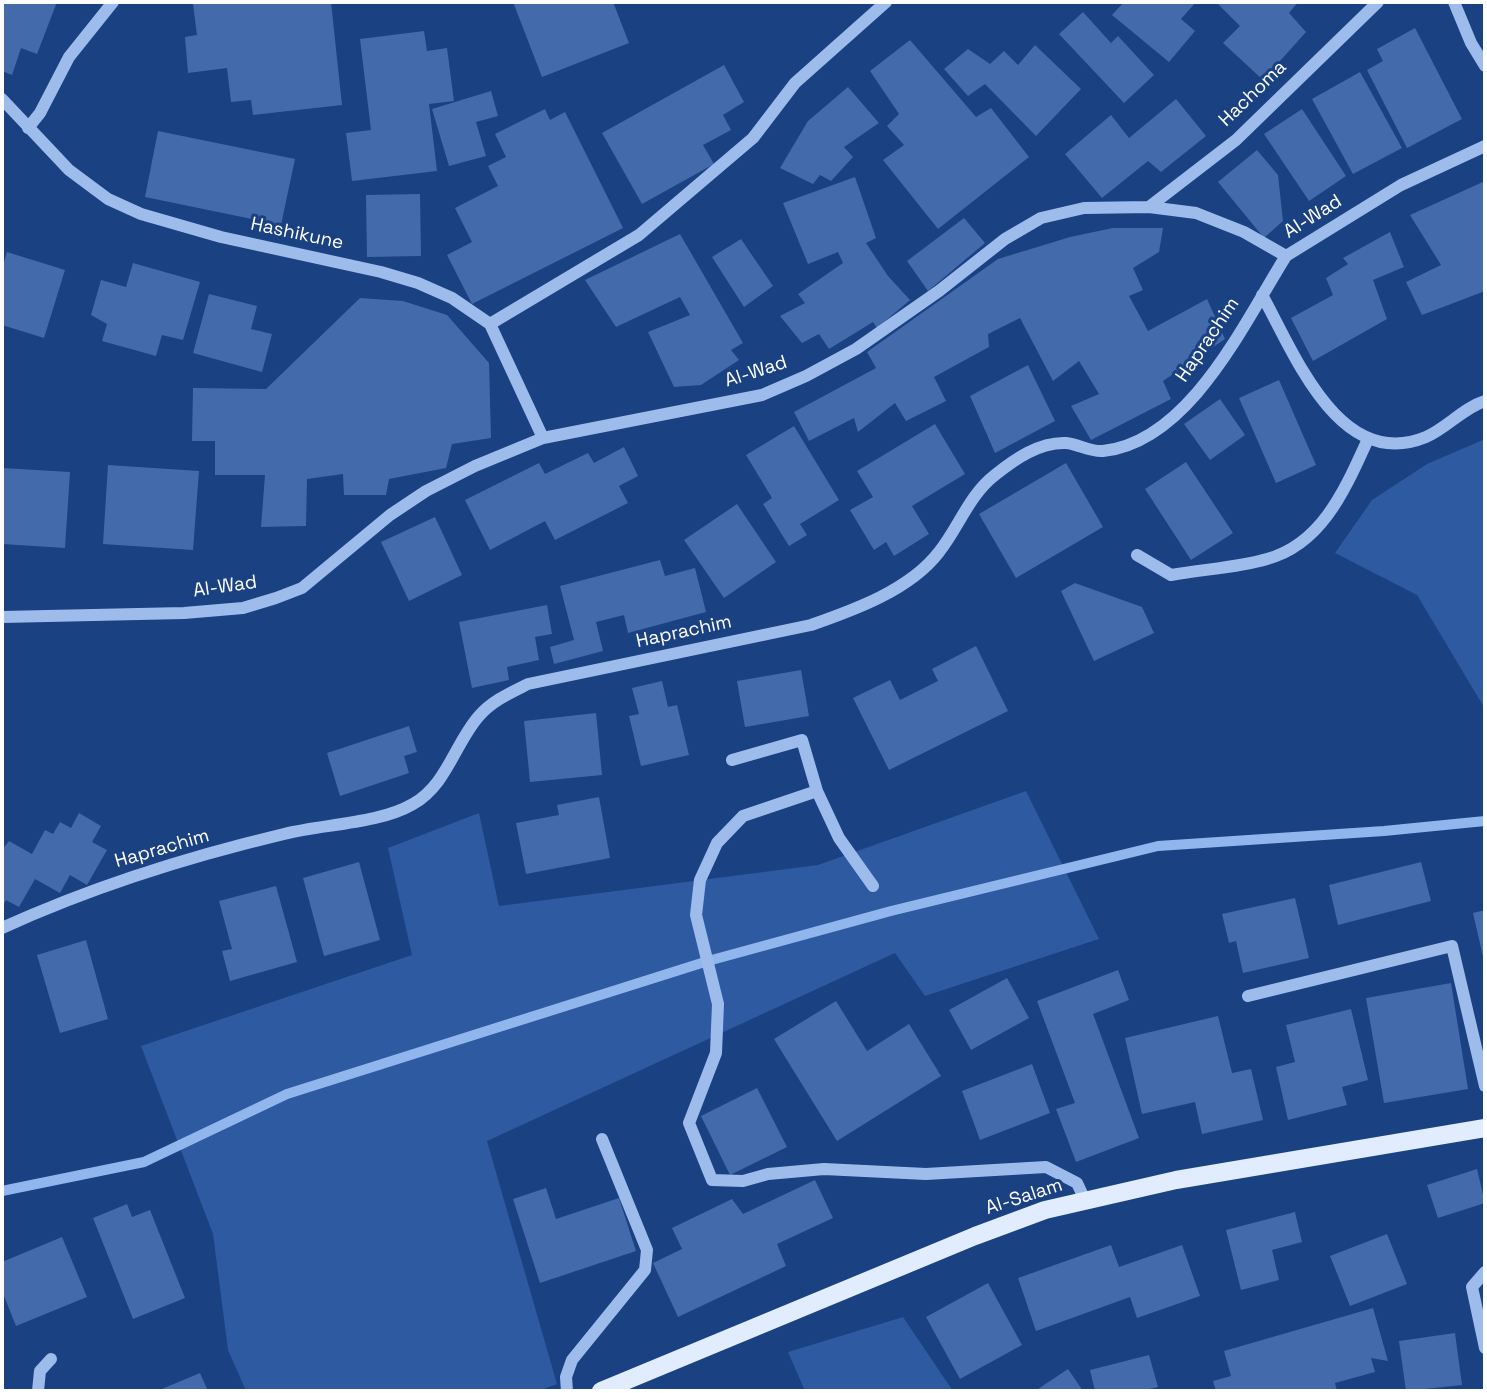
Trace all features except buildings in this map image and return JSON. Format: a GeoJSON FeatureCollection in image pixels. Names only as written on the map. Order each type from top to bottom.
{"type":"FeatureCollection","features":[{"type":"Feature","properties":{"kind":"main road","name":"Al-Salam"},"geometry":{"type":"LineString","coordinates":[[601,1391],[975,1236],[1045,1210],[1176,1180],[1485,1128]]}},
{"type":"Feature","properties":{"kind":"street"},"geometry":{"type":"LineString","coordinates":[[28,128],[40,113],[68,57],[113,2]]}},
{"type":"Feature","properties":{"kind":"street"},"geometry":{"type":"LineString","coordinates":[[543,438],[490,324],[639,235],[753,138],[795,83],[886,2]]}},
{"type":"Feature","properties":{"kind":"street","name":"Hachoma"},"geometry":{"type":"LineString","coordinates":[[1149,207],[1236,140],[1378,2]]}},
{"type":"Feature","properties":{"kind":"street"},"geometry":{"type":"LineString","coordinates":[[1454,2],[1471,43],[1485,66]]}},
{"type":"Feature","properties":{"kind":"street","name":"Hashikune"},"geometry":{"type":"LineString","coordinates":[[2,99],[69,170],[108,199],[141,214],[221,237],[418,283],[452,298],[490,324]]}},
{"type":"Feature","properties":{"kind":"street","name":"Al-Wad"},"geometry":{"type":"LineString","coordinates":[[2,617],[184,613],[243,608],[276,598],[302,588],[330,567],[356,541],[426,491],[475,466],[543,438],[762,395],[856,349],[939,291],[1005,239],[1041,218],[1084,208],[1149,207],[1196,213],[1244,232],[1286,256],[1401,185],[1485,146]]}},
{"type":"Feature","properties":{"kind":"street","name":"Haprachim"},"geometry":{"type":"LineString","coordinates":[[2,928],[55,904],[139,875],[280,834],[387,815],[414,804],[441,779],[479,715],[501,697],[527,684],[811,625],[868,602],[939,553],[979,489],[1030,451],[1068,443],[1101,451],[1142,438],[1172,418],[1205,385],[1286,256]]}},
{"type":"Feature","properties":{"kind":"street"},"geometry":{"type":"LineString","coordinates":[[1262,295],[1321,400],[1343,425],[1368,439],[1400,443],[1426,437],[1475,404],[1485,401]]}},
{"type":"Feature","properties":{"kind":"street"},"geometry":{"type":"LineString","coordinates":[[1137,555],[1171,575],[1269,559],[1313,534],[1344,493],[1368,439]]}},
{"type":"Feature","properties":{"kind":"street"},"geometry":{"type":"LineString","coordinates":[[732,760],[802,740],[817,790],[839,838],[873,886]]}},
{"type":"Feature","properties":{"kind":"street"},"geometry":{"type":"LineString","coordinates":[[817,790],[743,816],[717,844],[699,880],[696,915],[718,1004],[716,1053],[689,1124],[712,1181],[743,1181],[768,1174],[824,1169],[926,1174],[1046,1167],[1077,1183],[1085,1199]]}},
{"type":"Feature","properties":{"kind":"street"},"geometry":{"type":"LineString","coordinates":[[1248,996],[1452,946],[1485,1086]]}},
{"type":"Feature","properties":{"kind":"street"},"geometry":{"type":"LineString","coordinates":[[567,1391],[566,1377],[572,1360],[645,1270],[647,1250],[601,1139]]}},
{"type":"Feature","properties":{"kind":"street"},"geometry":{"type":"LineString","coordinates":[[1485,1272],[1472,1287],[1485,1348]]}},
{"type":"Feature","properties":{"kind":"street"},"geometry":{"type":"LineString","coordinates":[[38,1391],[40,1371],[51,1359]]}},
{"type":"Feature","properties":{"kind":"shaded area"},"geometry":{"type":"Polygon","coordinates":[[[1485,439],[1485,709],[1417,595],[1335,553],[1372,500],[1427,464],[1485,439]]]}},
{"type":"Feature","properties":{"kind":"shaded area"},"geometry":{"type":"Polygon","coordinates":[[[1026,791],[1099,939],[925,996],[895,953],[487,1141],[557,1384],[539,1391],[246,1391],[228,1350],[213,1234],[141,1046],[412,955],[388,848],[479,813],[499,906],[818,865],[1026,791]]]}},
{"type":"Feature","properties":{"kind":"shaded area"},"geometry":{"type":"Polygon","coordinates":[[[903,1317],[953,1391],[805,1391],[788,1352],[903,1317]]]}},
{"type":"Feature","properties":{"kind":"waterway"},"geometry":{"type":"LineString","coordinates":[[2,1191],[144,1162],[287,1094],[708,961],[891,911],[1158,846],[1384,831],[1485,821]]}}]}
